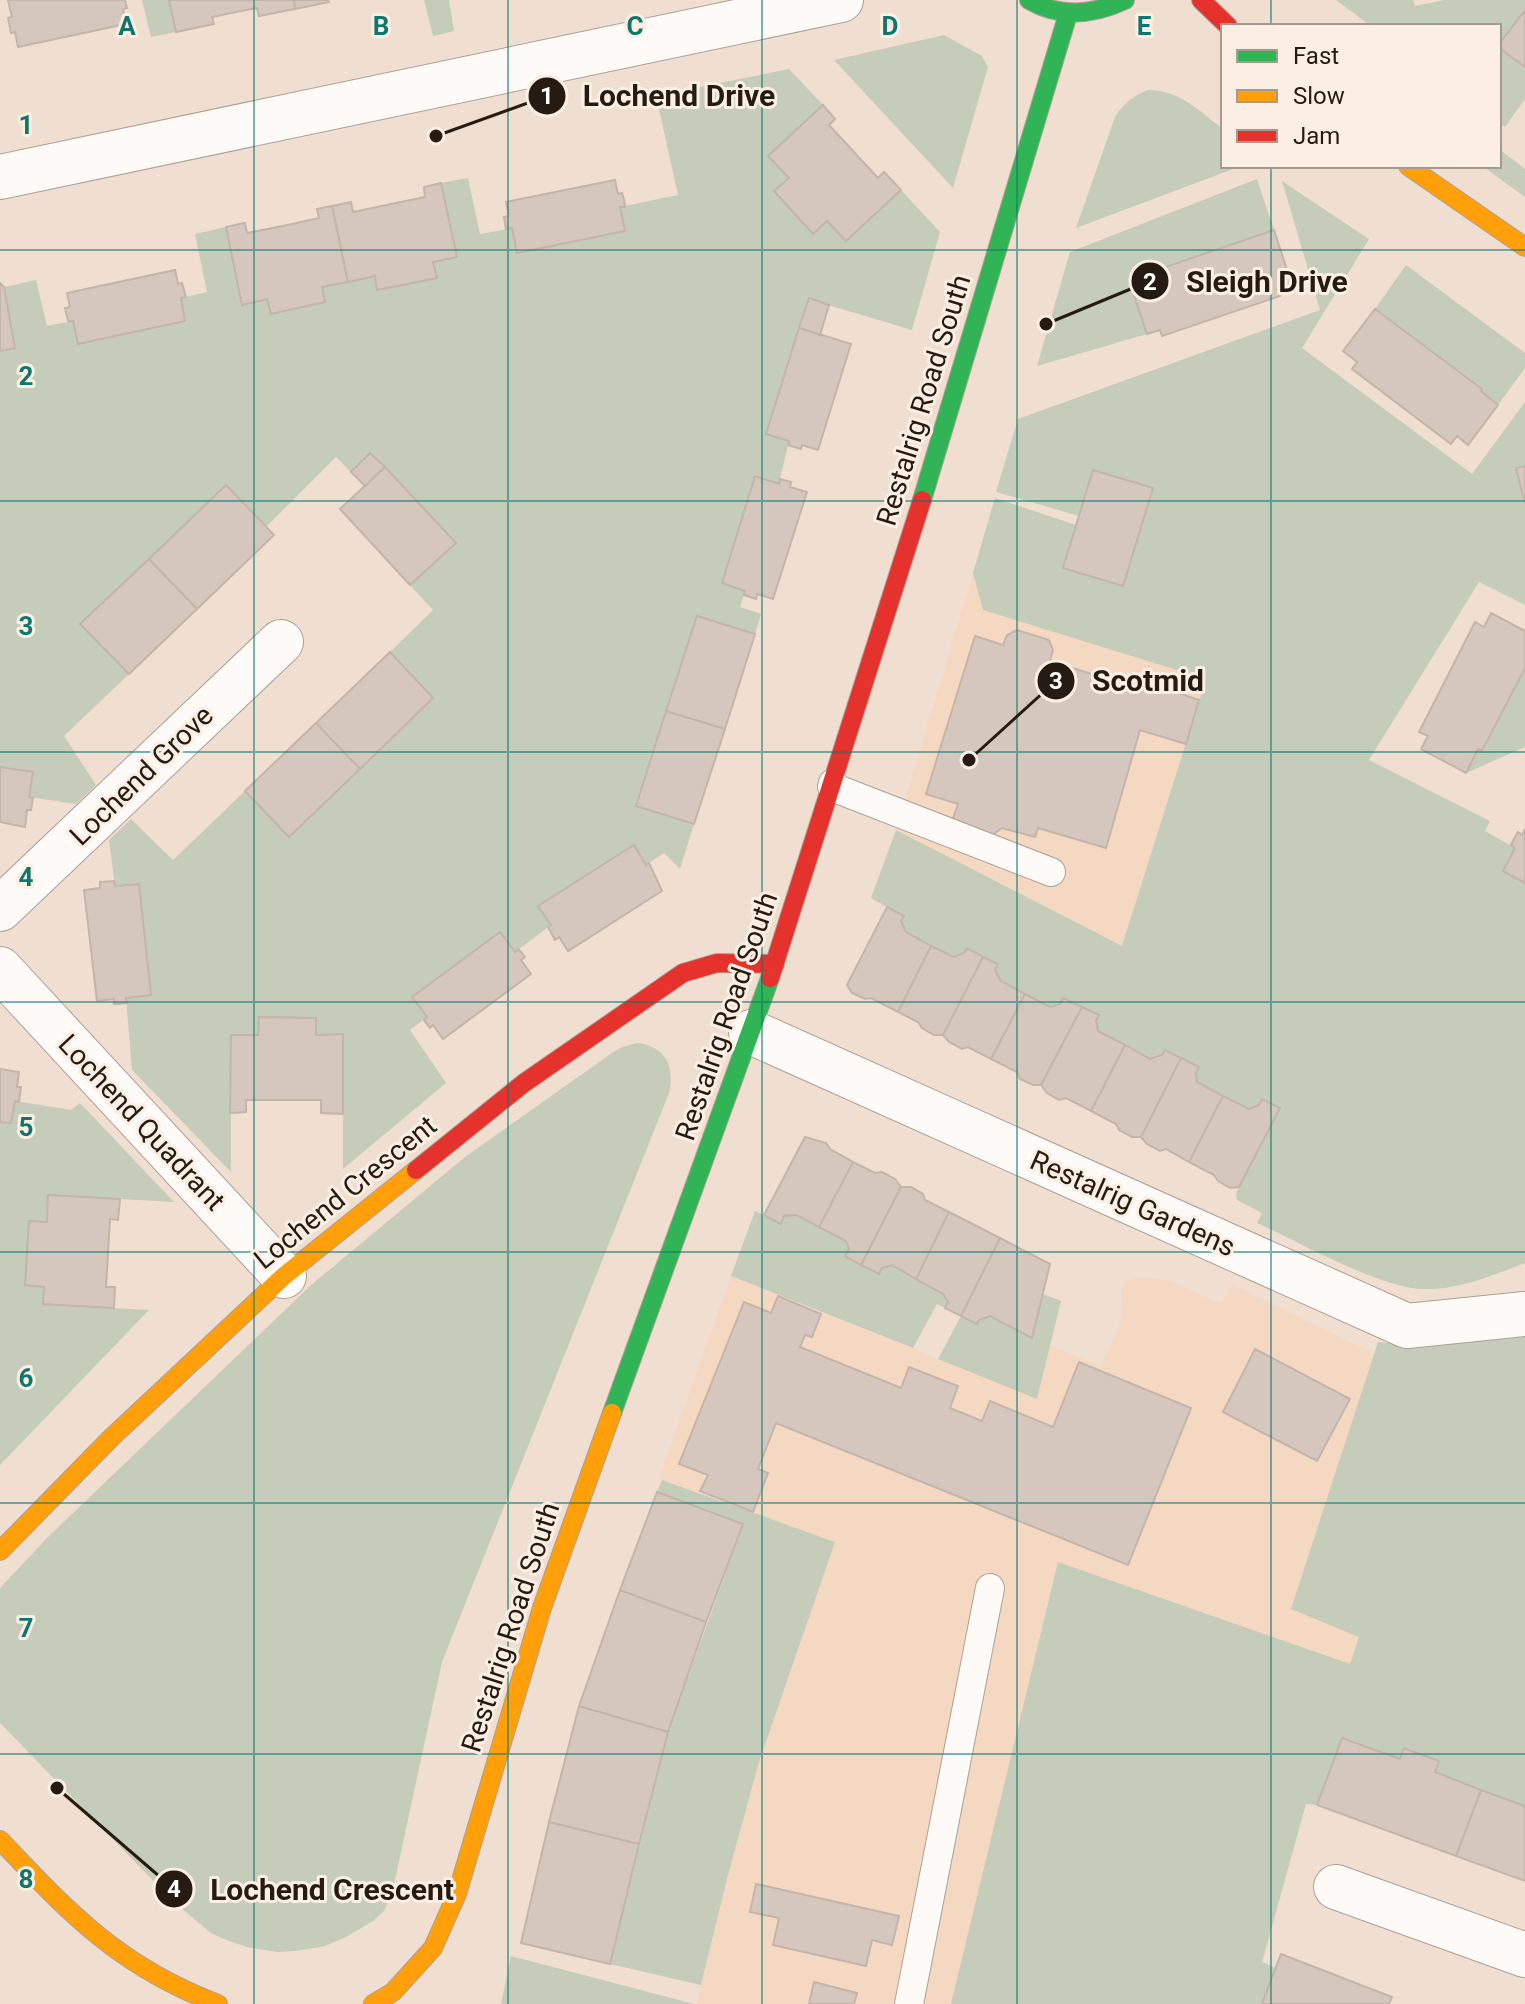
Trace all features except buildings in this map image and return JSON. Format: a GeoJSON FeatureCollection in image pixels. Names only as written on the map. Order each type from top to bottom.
{"type":"FeatureCollection","features":[{"type":"Feature","properties":{"kind":"street"},"geometry":{"type":"LineString","coordinates":[[0,177],[841,0]]}},
{"type":"Feature","properties":{"kind":"street"},"geometry":{"type":"LineString","coordinates":[[1029,0],[1068,14],[1106,10],[1125,0]]}},
{"type":"Feature","properties":{"kind":"street"},"geometry":{"type":"LineString","coordinates":[[1201,0],[1226,24]]}},
{"type":"Feature","properties":{"kind":"street","name":"Restalrig Road South"},"geometry":{"type":"LineString","coordinates":[[373,2004],[399,1987],[433,1948],[457,1894],[542,1608],[775,964],[930,475],[1068,14]]}},
{"type":"Feature","properties":{"kind":"street"},"geometry":{"type":"LineString","coordinates":[[1411,168],[1525,247]]}},
{"type":"Feature","properties":{"kind":"street","name":"Lochend Grove"},"geometry":{"type":"LineString","coordinates":[[0,909],[281,642]]}},
{"type":"Feature","properties":{"kind":"street","name":"Lochend Crescent"},"geometry":{"type":"LineString","coordinates":[[0,1551],[111,1438],[238,1317],[284,1276],[524,1083],[683,973],[715,962],[775,964]]}},
{"type":"Feature","properties":{"kind":"street","name":"Lochend Quadrant"},"geometry":{"type":"LineString","coordinates":[[0,969],[284,1276]]}},
{"type":"Feature","properties":{"kind":"street","name":"Restalrig Gardens"},"geometry":{"type":"LineString","coordinates":[[751,1032],[1407,1326],[1525,1314]]}},
{"type":"Feature","properties":{"kind":"street"},"geometry":{"type":"LineString","coordinates":[[0,1840],[116,1953],[147,1974],[187,1994],[218,2004]]}},
{"type":"Feature","properties":{"kind":"street"},"geometry":{"type":"LineString","coordinates":[[1336,1887],[1525,1955]]}},
{"type":"Feature","properties":{"kind":"lane"},"geometry":{"type":"LineString","coordinates":[[833,783],[832,787],[1051,872]]}},
{"type":"Feature","properties":{"kind":"lane"},"geometry":{"type":"LineString","coordinates":[[909,2004],[990,1588]]}},
{"type":"Feature","properties":{"kind":"shaded area"},"geometry":{"type":"Polygon","coordinates":[[[973,573],[983,610],[1206,678],[1122,946],[896,830],[973,573]]]}},
{"type":"Feature","properties":{"kind":"shaded area"},"geometry":{"type":"Polygon","coordinates":[[[731,1276],[1037,1399],[1049,1345],[1101,1366],[1123,1317],[1121,1289],[1127,1281],[1142,1277],[1168,1280],[1221,1304],[1232,1285],[1375,1354],[1291,1609],[1359,1637],[1306,1803],[1252,2004],[697,2004],[759,1762],[834,1542],[659,1478],[731,1276]]]}},
{"type":"Feature","properties":{"kind":"green space"},"geometry":{"type":"Polygon","coordinates":[[[142,0],[169,0],[176,32],[151,37],[142,0]]]}},
{"type":"Feature","properties":{"kind":"green space"},"geometry":{"type":"Polygon","coordinates":[[[424,0],[449,0],[454,31],[433,36],[424,0]]]}},
{"type":"Feature","properties":{"kind":"green space"},"geometry":{"type":"Polygon","coordinates":[[[1336,0],[1413,0],[1415,6],[1445,0],[1525,0],[1525,10],[1501,41],[1501,24],[1368,24],[1336,0]]]}},
{"type":"Feature","properties":{"kind":"green space"},"geometry":{"type":"Polygon","coordinates":[[[944,35],[982,56],[988,67],[953,188],[834,60],[944,35]]]}},
{"type":"Feature","properties":{"kind":"green space"},"geometry":{"type":"Polygon","coordinates":[[[1501,49],[1525,67],[1525,99],[1505,127],[1501,124],[1501,49]]]}},
{"type":"Feature","properties":{"kind":"green space"},"geometry":{"type":"Polygon","coordinates":[[[789,69],[823,105],[768,156],[789,178],[775,192],[812,233],[827,221],[846,240],[901,190],[940,232],[912,330],[808,299],[766,433],[789,441],[779,484],[755,476],[722,583],[745,591],[740,607],[761,614],[755,634],[697,616],[636,805],[694,824],[680,869],[664,853],[646,865],[633,845],[539,906],[551,925],[515,952],[500,932],[412,996],[427,1017],[410,1030],[446,1083],[343,1169],[343,1035],[316,1035],[316,1018],[259,1017],[258,1035],[231,1035],[231,1172],[132,1070],[126,998],[151,994],[139,885],[115,886],[109,840],[131,819],[173,860],[245,791],[289,836],[433,698],[390,652],[433,610],[410,585],[455,543],[370,453],[351,472],[336,457],[266,527],[226,486],[81,624],[129,674],[64,736],[96,785],[76,804],[29,797],[33,772],[0,767],[0,351],[15,348],[4,287],[36,280],[47,326],[73,321],[78,344],[185,321],[181,298],[207,292],[195,234],[226,227],[242,304],[267,299],[271,314],[325,302],[322,287],[375,276],[378,290],[436,278],[433,262],[457,257],[441,183],[468,178],[480,234],[512,228],[517,252],[625,231],[620,207],[678,195],[656,96],[789,69]]]}},
{"type":"Feature","properties":{"kind":"green space"},"geometry":{"type":"Polygon","coordinates":[[[1148,90],[1159,91],[1197,109],[1221,127],[1221,168],[1236,168],[1076,228],[1115,117],[1129,100],[1148,90]]]}},
{"type":"Feature","properties":{"kind":"green space"},"geometry":{"type":"Polygon","coordinates":[[[1501,151],[1525,169],[1525,197],[1485,168],[1501,168],[1501,151]]]}},
{"type":"Feature","properties":{"kind":"green space"},"geometry":{"type":"Polygon","coordinates":[[[1257,179],[1274,230],[1155,270],[1156,274],[1130,283],[1147,334],[1037,366],[1070,252],[1257,179]]]}},
{"type":"Feature","properties":{"kind":"green space"},"geometry":{"type":"Polygon","coordinates":[[[1282,181],[1369,239],[1302,348],[1472,474],[1525,402],[1525,605],[1479,582],[1369,760],[1490,821],[1485,831],[1515,848],[1525,883],[1525,1263],[1476,1281],[1437,1289],[1406,1287],[1363,1273],[1257,1223],[1262,1213],[1237,1200],[1236,1194],[1279,1109],[1259,1105],[1249,1109],[1197,1082],[1198,1066],[1165,1050],[1162,1055],[1150,1059],[1098,1031],[1098,1015],[1064,998],[1060,1004],[1050,1007],[1001,981],[995,970],[998,964],[967,948],[964,953],[954,957],[906,932],[901,921],[903,916],[871,898],[896,830],[1122,946],[1206,679],[983,610],[973,573],[995,498],[1076,525],[1064,568],[1123,586],[1152,488],[1093,470],[1079,516],[996,492],[1018,419],[1320,310],[1282,181]]]}},
{"type":"Feature","properties":{"kind":"green space"},"geometry":{"type":"Polygon","coordinates":[[[1406,265],[1525,353],[1525,368],[1498,405],[1481,391],[1482,388],[1375,309],[1406,265]]]}},
{"type":"Feature","properties":{"kind":"green space"},"geometry":{"type":"Polygon","coordinates":[[[1525,668],[1525,747],[1466,773],[1478,749],[1483,751],[1525,668]]]}},
{"type":"Feature","properties":{"kind":"green space"},"geometry":{"type":"Polygon","coordinates":[[[637,1043],[655,1048],[666,1059],[671,1075],[669,1093],[442,1662],[393,1889],[384,1911],[346,1937],[325,1946],[296,1951],[277,1952],[247,1947],[211,1933],[175,1903],[0,1723],[0,1588],[47,1538],[310,1286],[465,1157],[612,1053],[637,1043]]]}},
{"type":"Feature","properties":{"kind":"green space"},"geometry":{"type":"Polygon","coordinates":[[[15,1101],[71,1110],[80,1103],[174,1202],[49,1195],[47,1222],[29,1222],[25,1285],[44,1287],[43,1304],[149,1310],[0,1465],[0,1122],[11,1123],[15,1101]]]}},
{"type":"Feature","properties":{"kind":"green space"},"geometry":{"type":"Polygon","coordinates":[[[755,1211],[780,1223],[784,1216],[796,1215],[846,1241],[849,1249],[846,1257],[878,1274],[882,1268],[892,1265],[943,1294],[948,1302],[945,1308],[937,1304],[913,1348],[731,1276],[755,1211]]]}},
{"type":"Feature","properties":{"kind":"green space"},"geometry":{"type":"Polygon","coordinates":[[[1043,1294],[1061,1301],[1037,1399],[938,1359],[961,1316],[977,1324],[990,1316],[1032,1338],[1043,1294]]]}},
{"type":"Feature","properties":{"kind":"green space"},"geometry":{"type":"Polygon","coordinates":[[[1525,1335],[1525,1806],[1435,1772],[1439,1761],[1404,1748],[1400,1759],[1317,1805],[1306,1804],[1262,1962],[1276,1968],[1262,2004],[951,2004],[1058,1562],[1350,1664],[1359,1637],[1291,1609],[1378,1342],[1424,1346],[1525,1335]]]}},
{"type":"Feature","properties":{"kind":"green space"},"geometry":{"type":"Polygon","coordinates":[[[662,1480],[835,1542],[759,1762],[701,1985],[610,1964],[668,1732],[743,1525],[657,1492],[662,1480]]]}},
{"type":"Feature","properties":{"kind":"green space"},"geometry":{"type":"Polygon","coordinates":[[[511,1956],[694,2004],[501,2004],[511,1956]]]}},
{"type":"Feature","properties":{"kind":"traffic: fast"},"geometry":{"type":"LineString","coordinates":[[1029,0],[1065,12],[1101,9],[1125,0]]}},
{"type":"Feature","properties":{"kind":"traffic: fast"},"geometry":{"type":"LineString","coordinates":[[922,500],[1068,14]]}},
{"type":"Feature","properties":{"kind":"traffic: fast"},"geometry":{"type":"LineString","coordinates":[[612,1413],[770,978]]}},
{"type":"Feature","properties":{"kind":"traffic: slow"},"geometry":{"type":"LineString","coordinates":[[1411,168],[1525,247]]}},
{"type":"Feature","properties":{"kind":"traffic: slow"},"geometry":{"type":"LineString","coordinates":[[0,1551],[111,1438],[284,1276],[416,1170]]}},
{"type":"Feature","properties":{"kind":"traffic: slow"},"geometry":{"type":"LineString","coordinates":[[373,2004],[393,1992],[433,1948],[457,1894],[542,1608],[612,1413]]}},
{"type":"Feature","properties":{"kind":"traffic: slow"},"geometry":{"type":"LineString","coordinates":[[0,1840],[98,1936],[152,1973],[218,2004]]}},
{"type":"Feature","properties":{"kind":"traffic: jam"},"geometry":{"type":"LineString","coordinates":[[1201,0],[1226,24]]}},
{"type":"Feature","properties":{"kind":"traffic: jam"},"geometry":{"type":"LineString","coordinates":[[770,978],[922,500]]}},
{"type":"Feature","properties":{"kind":"traffic: jam"},"geometry":{"type":"LineString","coordinates":[[416,1170],[524,1083],[683,973],[717,963],[775,964]]}},
{"type":"Feature","properties":{"kind":"place","name":"Lochend Drive"},"geometry":{"type":"Point","coordinates":[436,136]}},
{"type":"Feature","properties":{"kind":"place","name":"Sleigh Drive"},"geometry":{"type":"Point","coordinates":[1046,324]}},
{"type":"Feature","properties":{"kind":"place","name":"Scotmid"},"geometry":{"type":"Point","coordinates":[969,760]}},
{"type":"Feature","properties":{"kind":"place","name":"Lochend Crescent"},"geometry":{"type":"Point","coordinates":[57,1788]}}]}
